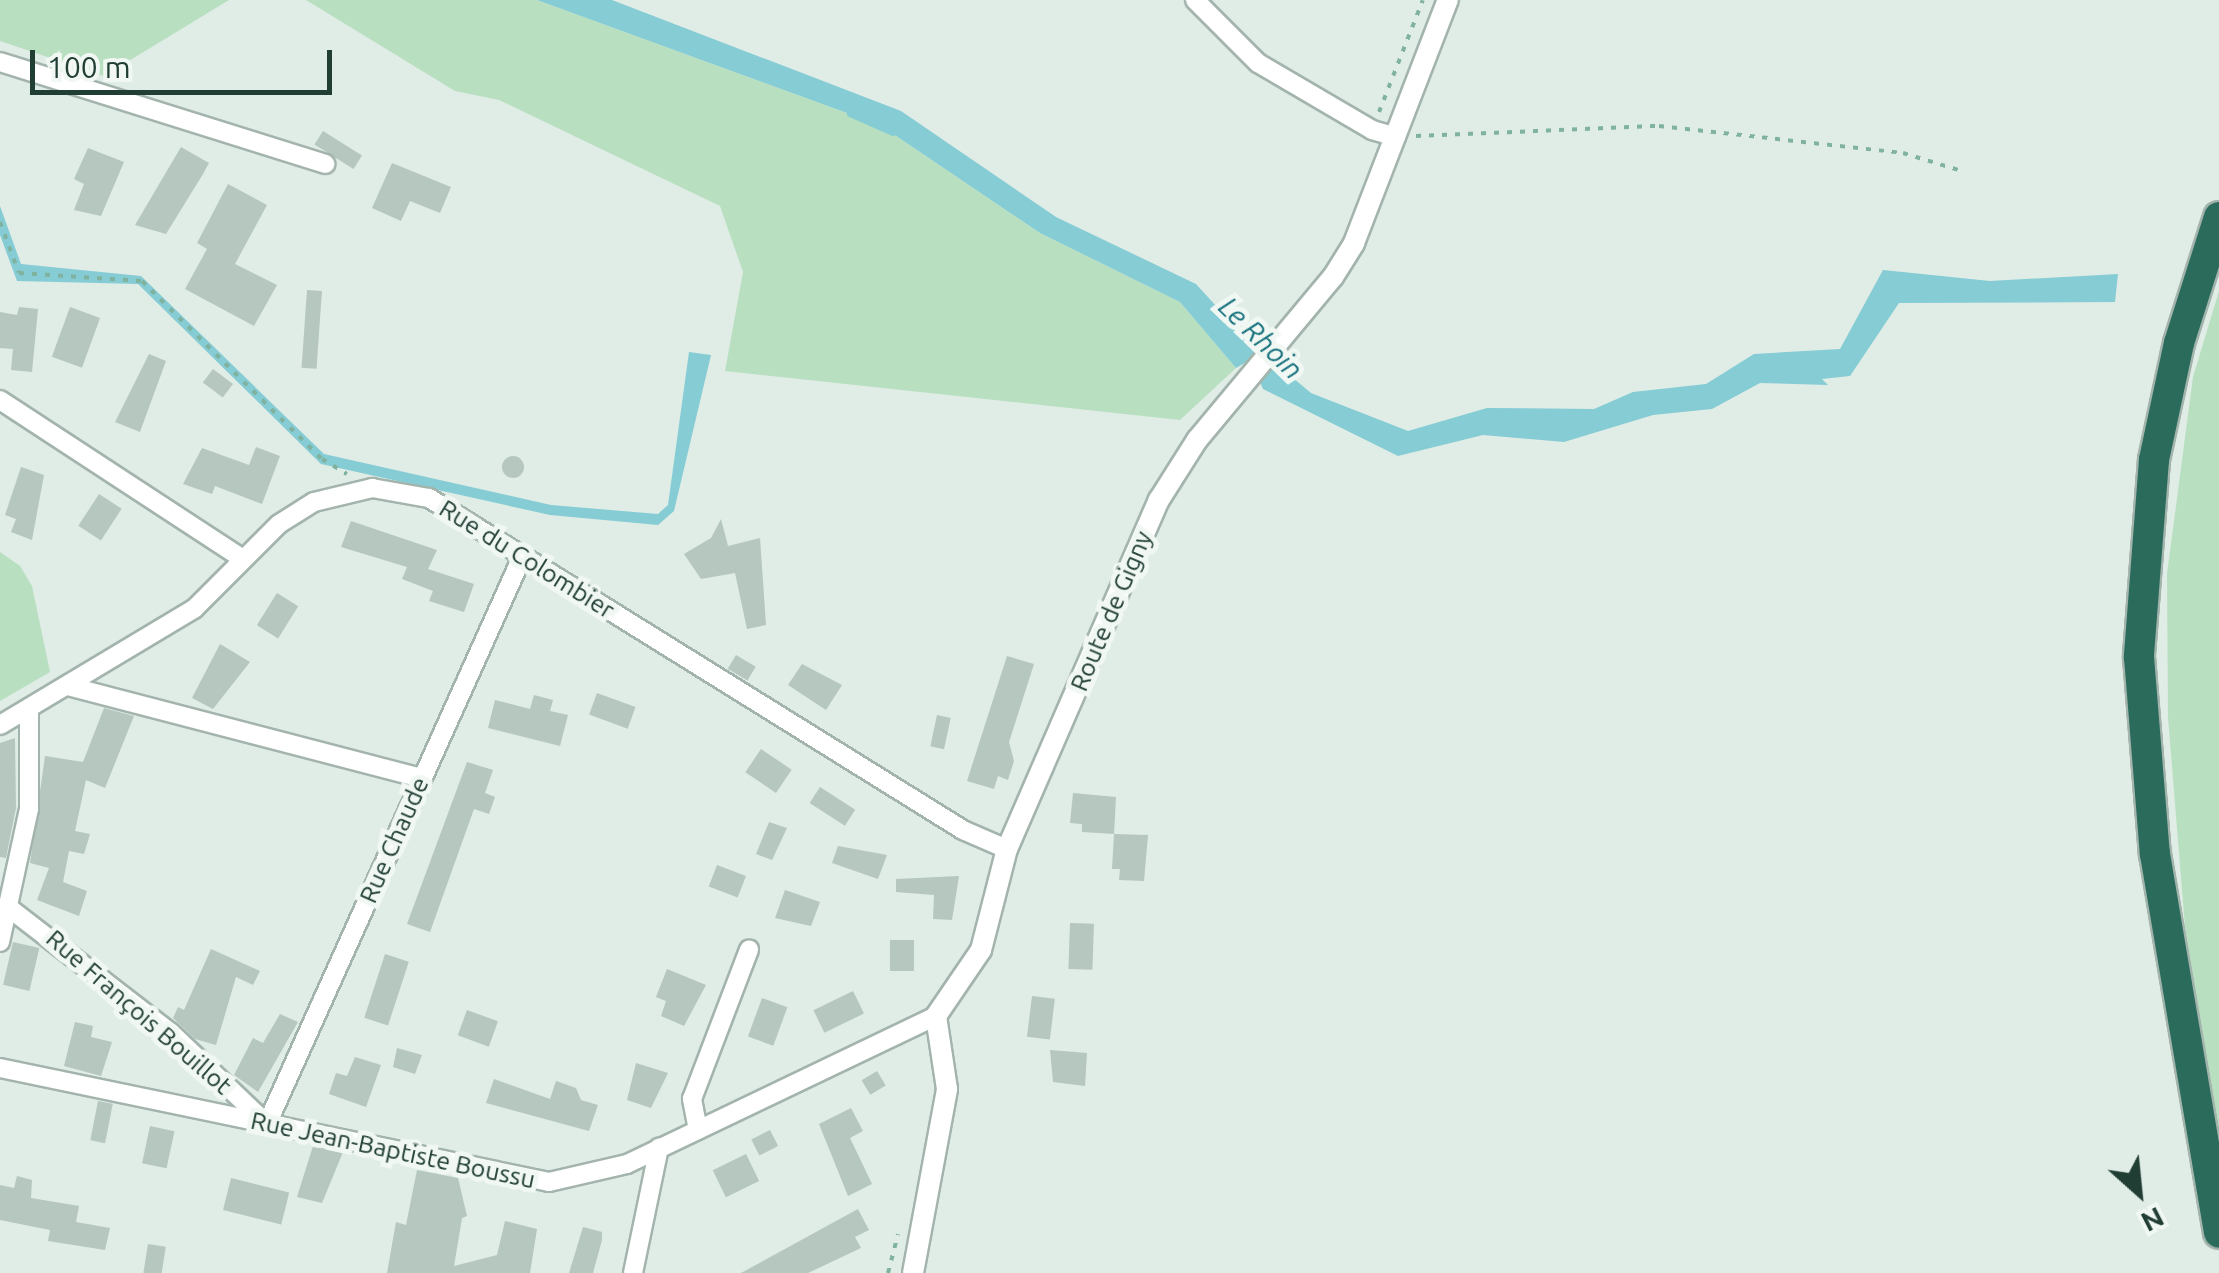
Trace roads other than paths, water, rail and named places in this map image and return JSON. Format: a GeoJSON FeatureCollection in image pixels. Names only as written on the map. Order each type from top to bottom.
{"type":"FeatureCollection","features":[{"type":"Feature","properties":{"kind":"highway"},"geometry":{"type":"LineString","coordinates":[[2219,218],[2165,402],[2140,618],[2150,814],[2219,1233]]}},
{"type":"Feature","properties":{"kind":"street"},"geometry":{"type":"LineString","coordinates":[[1196,0],[1258,63],[1372,130],[1396,138]]}},
{"type":"Feature","properties":{"kind":"street","name":"Route de Gigny"},"geometry":{"type":"LineString","coordinates":[[936,1016],[981,950],[1007,849],[1159,500],[1354,242],[1448,0]]}},
{"type":"Feature","properties":{"kind":"street"},"geometry":{"type":"LineString","coordinates":[[0,62],[325,164]]}},
{"type":"Feature","properties":{"kind":"street"},"geometry":{"type":"LineString","coordinates":[[0,400],[243,559]]}},
{"type":"Feature","properties":{"kind":"street","name":"Rue du Colombier"},"geometry":{"type":"LineString","coordinates":[[0,725],[194,610],[243,559],[314,502],[372,488],[428,498],[963,830],[1007,849]]}},
{"type":"Feature","properties":{"kind":"street","name":"Rue Chaude"},"geometry":{"type":"LineString","coordinates":[[267,1124],[522,557]]}},
{"type":"Feature","properties":{"kind":"street"},"geometry":{"type":"LineString","coordinates":[[68,686],[422,778]]}},
{"type":"Feature","properties":{"kind":"street"},"geometry":{"type":"LineString","coordinates":[[0,942],[29,809],[28,709]]}},
{"type":"Feature","properties":{"kind":"street","name":"Rue François Bouillot"},"geometry":{"type":"LineString","coordinates":[[8,907],[170,1032],[267,1124]]}},
{"type":"Feature","properties":{"kind":"street"},"geometry":{"type":"LineString","coordinates":[[698,1130],[692,1099],[749,950]]}},
{"type":"Feature","properties":{"kind":"street"},"geometry":{"type":"LineString","coordinates":[[913,1273],[947,1089],[936,1016]]}},
{"type":"Feature","properties":{"kind":"street","name":"Rue Jean-Baptiste Boussu"},"geometry":{"type":"LineString","coordinates":[[0,1068],[548,1182],[627,1164],[936,1016]]}},
{"type":"Feature","properties":{"kind":"street"},"geometry":{"type":"LineString","coordinates":[[634,1273],[660,1148]]}},
{"type":"Feature","properties":{"kind":"water"},"geometry":{"type":"Polygon","coordinates":[[[537,0],[612,0],[901,111],[1056,217],[1196,284],[1260,354],[1236,368],[1180,302],[1040,233],[880,125],[537,0]]]}},
{"type":"Feature","properties":{"kind":"water"},"geometry":{"type":"Polygon","coordinates":[[[0,206],[21,264],[141,276],[324,454],[551,505],[658,514],[668,505],[689,352],[711,355],[674,511],[658,525],[550,515],[321,464],[138,284],[17,281],[0,235],[0,206]]]}},
{"type":"Feature","properties":{"kind":"water"},"geometry":{"type":"Polygon","coordinates":[[[1883,270],[1990,281],[2118,274],[2115,302],[1899,303],[1850,376],[1822,379],[1828,385],[1760,383],[1712,409],[1653,415],[1564,442],[1483,435],[1398,456],[1263,389],[1259,380],[1275,363],[1311,393],[1408,431],[1487,408],[1594,409],[1633,392],[1706,384],[1754,354],[1840,349],[1883,270]]]}},
{"type":"Feature","properties":{"kind":"waterway","name":"Le Rhoin"},"geometry":{"type":"LineString","coordinates":[[850,114],[893,133]]}}]}
